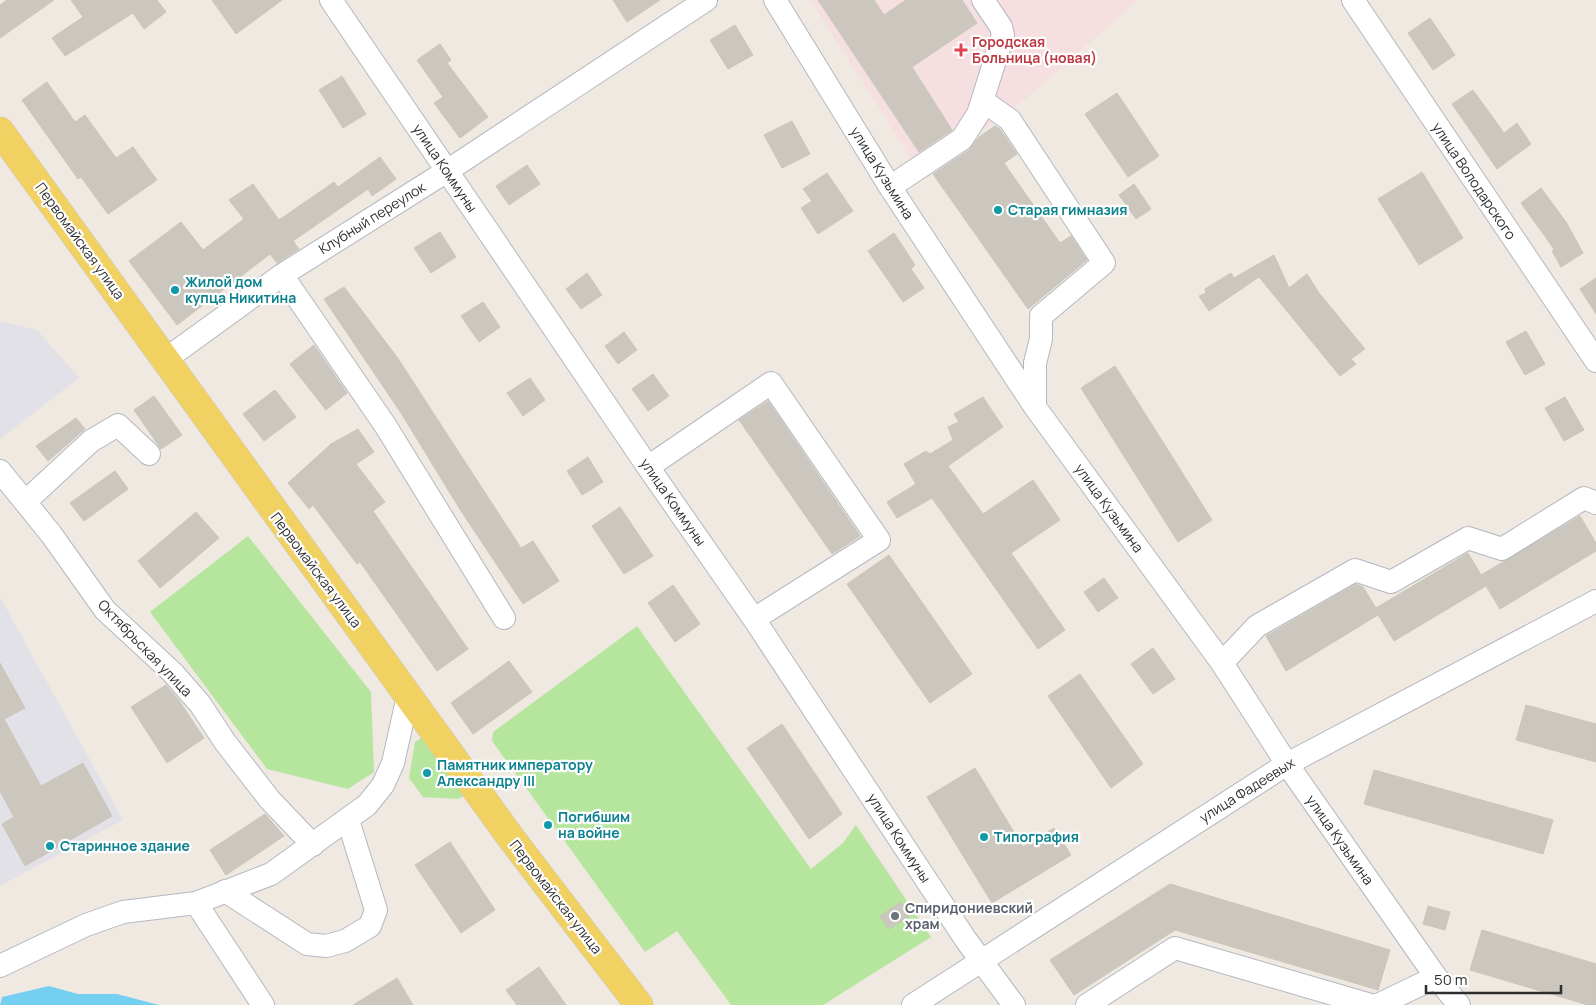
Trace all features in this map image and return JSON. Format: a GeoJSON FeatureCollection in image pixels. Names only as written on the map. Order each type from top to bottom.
{"type":"FeatureCollection","features":[{"type":"Feature","properties":{"kind":"main road","name":"Первомайская улица"},"geometry":{"type":"LineString","coordinates":[[0,131],[166,359],[282,525],[511,838],[638,1005]]}},
{"type":"Feature","properties":{"kind":"street","name":"улица Коммуны"},"geometry":{"type":"LineString","coordinates":[[331,0],[648,467],[754,619],[981,960],[1014,1005]]}},
{"type":"Feature","properties":{"kind":"street","name":"Клубный переулок"},"geometry":{"type":"LineString","coordinates":[[166,359],[282,275],[447,171],[706,0]]}},
{"type":"Feature","properties":{"kind":"street","name":"улица Кузьмина"},"geometry":{"type":"LineString","coordinates":[[775,0],[890,187],[1035,407],[1222,663],[1287,764],[1436,977],[1459,1005]]}},
{"type":"Feature","properties":{"kind":"street"},"geometry":{"type":"LineString","coordinates":[[890,187],[962,139],[983,101],[1003,35],[1001,27],[982,0]]}},
{"type":"Feature","properties":{"kind":"street","name":"улица Володарского"},"geometry":{"type":"LineString","coordinates":[[1353,0],[1596,361]]}},
{"type":"Feature","properties":{"kind":"street"},"geometry":{"type":"LineString","coordinates":[[983,101],[1010,120],[1104,263],[1041,316],[1041,339],[1034,363],[1035,407]]}},
{"type":"Feature","properties":{"kind":"street"},"geometry":{"type":"LineString","coordinates":[[282,275],[385,425],[504,618]]}},
{"type":"Feature","properties":{"kind":"street"},"geometry":{"type":"LineString","coordinates":[[648,467],[771,383],[879,540],[754,619]]}},
{"type":"Feature","properties":{"kind":"street"},"geometry":{"type":"LineString","coordinates":[[25,502],[91,441],[118,425],[149,454]]}},
{"type":"Feature","properties":{"kind":"street","name":"Октябрьская улица"},"geometry":{"type":"LineString","coordinates":[[0,471],[51,534],[105,610],[173,673],[200,704],[224,742],[270,800],[313,845]]}},
{"type":"Feature","properties":{"kind":"street"},"geometry":{"type":"LineString","coordinates":[[1222,663],[1257,626],[1355,570],[1391,582],[1468,538],[1502,549],[1584,498],[1596,503]]}},
{"type":"Feature","properties":{"kind":"street","name":"улица Фадеевых"},"geometry":{"type":"LineString","coordinates":[[913,1005],[981,960],[1063,898],[1287,764],[1596,601]]}},
{"type":"Feature","properties":{"kind":"street"},"geometry":{"type":"LineString","coordinates":[[0,966],[86,925],[124,912],[196,903],[271,874],[367,805],[383,785],[393,764],[408,696]]}},
{"type":"Feature","properties":{"kind":"street"},"geometry":{"type":"LineString","coordinates":[[225,891],[307,944],[326,946],[345,941],[370,926],[376,910],[348,820]]}},
{"type":"Feature","properties":{"kind":"street"},"geometry":{"type":"LineString","coordinates":[[196,903],[263,1005]]}},
{"type":"Feature","properties":{"kind":"street"},"geometry":{"type":"LineString","coordinates":[[1087,1005],[1110,999],[1175,948],[1371,1005]]}},
{"type":"Feature","properties":{"kind":"street"},"geometry":{"type":"LineString","coordinates":[[1378,1005],[1436,977]]}},
{"type":"Feature","properties":{"kind":"shaded area","name":"Городская Больница (новая)"},"geometry":{"type":"Polygon","coordinates":[[[810,0],[1138,0],[1023,101],[922,175],[810,0]]]}},
{"type":"Feature","properties":{"kind":"shaded area"},"geometry":{"type":"Polygon","coordinates":[[[0,321],[37,330],[79,378],[0,439],[0,321]]]}},
{"type":"Feature","properties":{"kind":"shaded area"},"geometry":{"type":"Polygon","coordinates":[[[0,597],[123,820],[0,886],[0,597]]]}},
{"type":"Feature","properties":{"kind":"green space"},"geometry":{"type":"Polygon","coordinates":[[[248,536],[371,692],[374,772],[348,789],[267,769],[150,612],[248,536]]]}},
{"type":"Feature","properties":{"kind":"green space"},"geometry":{"type":"Polygon","coordinates":[[[637,626],[811,869],[843,843],[856,825],[931,937],[823,1005],[731,1005],[677,931],[645,952],[492,741],[493,732],[637,626]]]}},
{"type":"Feature","properties":{"kind":"green space"},"geometry":{"type":"Polygon","coordinates":[[[424,736],[467,794],[458,799],[423,797],[409,778],[415,742],[424,736]]]}},
{"type":"Feature","properties":{"kind":"water"},"geometry":{"type":"Polygon","coordinates":[[[49,986],[78,994],[117,994],[159,1005],[0,1005],[2,997],[49,986]]]}},
{"type":"Feature","properties":{"kind":"building"},"geometry":{"type":"Polygon","coordinates":[[[7,0],[54,0],[0,38],[0,5],[7,0]]]}},
{"type":"Feature","properties":{"kind":"building"},"geometry":{"type":"Polygon","coordinates":[[[71,0],[157,0],[166,12],[144,29],[133,13],[65,56],[52,38],[83,17],[71,0]]]}},
{"type":"Feature","properties":{"kind":"building"},"geometry":{"type":"Polygon","coordinates":[[[212,0],[282,0],[236,34],[212,0]]]}},
{"type":"Feature","properties":{"kind":"building"},"geometry":{"type":"Polygon","coordinates":[[[613,0],[660,0],[627,22],[613,0]]]}},
{"type":"Feature","properties":{"kind":"building"},"geometry":{"type":"Polygon","coordinates":[[[818,0],[874,0],[884,15],[906,0],[962,0],[977,23],[912,67],[952,130],[919,152],[818,0]]]}},
{"type":"Feature","properties":{"kind":"building"},"geometry":{"type":"Polygon","coordinates":[[[1430,18],[1455,55],[1433,70],[1408,33],[1430,18]]]}},
{"type":"Feature","properties":{"kind":"building"},"geometry":{"type":"Polygon","coordinates":[[[735,25],[753,55],[728,69],[710,40],[735,25]]]}},
{"type":"Feature","properties":{"kind":"building"},"geometry":{"type":"Polygon","coordinates":[[[440,44],[451,60],[447,63],[488,117],[460,138],[434,103],[443,97],[417,60],[440,44]]]}},
{"type":"Feature","properties":{"kind":"building"},"geometry":{"type":"Polygon","coordinates":[[[342,76],[366,114],[343,128],[319,90],[342,76]]]}},
{"type":"Feature","properties":{"kind":"building"},"geometry":{"type":"Polygon","coordinates":[[[47,82],[75,122],[85,115],[116,158],[133,147],[157,180],[108,214],[81,177],[78,179],[22,100],[47,82]]]}},
{"type":"Feature","properties":{"kind":"building"},"geometry":{"type":"Polygon","coordinates":[[[1473,90],[1504,133],[1517,123],[1531,144],[1497,169],[1452,104],[1473,90]]]}},
{"type":"Feature","properties":{"kind":"building"},"geometry":{"type":"Polygon","coordinates":[[[1117,93],[1159,156],[1128,177],[1085,114],[1117,93]]]}},
{"type":"Feature","properties":{"kind":"building"},"geometry":{"type":"Polygon","coordinates":[[[792,121],[810,154],[782,168],[764,135],[792,121]]]}},
{"type":"Feature","properties":{"kind":"building","name":"Старая гимназия"},"geometry":{"type":"Polygon","coordinates":[[[995,126],[1000,129],[1017,154],[1004,163],[1060,243],[1071,236],[1087,260],[1028,309],[933,174],[969,150],[979,137],[995,126]]]}},
{"type":"Feature","properties":{"kind":"building"},"geometry":{"type":"Polygon","coordinates":[[[380,157],[396,179],[372,196],[368,189],[293,241],[299,249],[277,263],[270,254],[177,325],[129,261],[181,222],[203,250],[244,219],[229,200],[253,184],[279,220],[334,182],[338,187],[380,157]]]}},
{"type":"Feature","properties":{"kind":"building"},"geometry":{"type":"Polygon","coordinates":[[[527,165],[540,184],[509,205],[496,186],[527,165]]]}},
{"type":"Feature","properties":{"kind":"building"},"geometry":{"type":"Polygon","coordinates":[[[1422,172],[1463,238],[1419,265],[1378,199],[1422,172]]]}},
{"type":"Feature","properties":{"kind":"building"},"geometry":{"type":"Polygon","coordinates":[[[827,173],[853,211],[818,234],[801,208],[812,201],[803,189],[827,173]]]}},
{"type":"Feature","properties":{"kind":"building"},"geometry":{"type":"Polygon","coordinates":[[[1134,184],[1151,209],[1136,219],[1119,195],[1134,184]]]}},
{"type":"Feature","properties":{"kind":"building"},"geometry":{"type":"Polygon","coordinates":[[[1541,188],[1566,222],[1583,253],[1561,267],[1552,251],[1554,249],[1521,203],[1541,188]]]}},
{"type":"Feature","properties":{"kind":"building"},"geometry":{"type":"Polygon","coordinates":[[[440,232],[456,257],[431,273],[414,248],[440,232]]]}},
{"type":"Feature","properties":{"kind":"building"},"geometry":{"type":"Polygon","coordinates":[[[894,233],[915,265],[911,269],[924,288],[903,302],[868,251],[894,233]]]}},
{"type":"Feature","properties":{"kind":"building"},"geometry":{"type":"Polygon","coordinates":[[[1274,255],[1289,288],[1307,274],[1319,293],[1365,349],[1351,359],[1356,364],[1340,376],[1259,277],[1209,311],[1199,296],[1206,293],[1205,289],[1231,273],[1234,278],[1274,255]]]}},
{"type":"Feature","properties":{"kind":"building"},"geometry":{"type":"Polygon","coordinates":[[[587,273],[602,295],[581,309],[566,289],[587,273]]]}},
{"type":"Feature","properties":{"kind":"building"},"geometry":{"type":"Polygon","coordinates":[[[1596,278],[1596,314],[1580,289],[1596,278]]]}},
{"type":"Feature","properties":{"kind":"building"},"geometry":{"type":"Polygon","coordinates":[[[344,287],[397,357],[521,548],[533,541],[559,581],[523,604],[461,511],[401,413],[324,299],[344,287]]]}},
{"type":"Feature","properties":{"kind":"building"},"geometry":{"type":"Polygon","coordinates":[[[483,302],[500,327],[479,342],[461,316],[483,302]]]}},
{"type":"Feature","properties":{"kind":"building"},"geometry":{"type":"Polygon","coordinates":[[[1526,331],[1545,364],[1525,375],[1506,342],[1526,331]]]}},
{"type":"Feature","properties":{"kind":"building"},"geometry":{"type":"Polygon","coordinates":[[[624,332],[637,350],[618,364],[605,346],[624,332]]]}},
{"type":"Feature","properties":{"kind":"building"},"geometry":{"type":"Polygon","coordinates":[[[314,345],[347,393],[326,410],[290,364],[314,345]]]}},
{"type":"Feature","properties":{"kind":"building"},"geometry":{"type":"Polygon","coordinates":[[[1115,366],[1212,520],[1178,542],[1081,388],[1115,366]]]}},
{"type":"Feature","properties":{"kind":"building"},"geometry":{"type":"Polygon","coordinates":[[[653,374],[669,396],[648,411],[632,389],[653,374]]]}},
{"type":"Feature","properties":{"kind":"building"},"geometry":{"type":"Polygon","coordinates":[[[530,378],[545,400],[523,416],[507,393],[530,378]]]}},
{"type":"Feature","properties":{"kind":"building"},"geometry":{"type":"Polygon","coordinates":[[[275,390],[296,417],[264,441],[243,414],[275,390]]]}},
{"type":"Feature","properties":{"kind":"building"},"geometry":{"type":"Polygon","coordinates":[[[154,396],[182,435],[161,449],[134,410],[154,396]]]}},
{"type":"Feature","properties":{"kind":"building"},"geometry":{"type":"Polygon","coordinates":[[[983,397],[1003,427],[948,466],[983,514],[1033,480],[1060,520],[1011,553],[1065,630],[1038,649],[932,498],[897,518],[887,502],[916,484],[904,464],[926,451],[930,454],[953,440],[948,427],[959,422],[954,414],[983,397]]]}},
{"type":"Feature","properties":{"kind":"building"},"geometry":{"type":"Polygon","coordinates":[[[1565,397],[1584,430],[1564,441],[1545,408],[1565,397]]]}},
{"type":"Feature","properties":{"kind":"building"},"geometry":{"type":"Polygon","coordinates":[[[768,401],[860,536],[832,554],[739,420],[768,401]]]}},
{"type":"Feature","properties":{"kind":"building"},"geometry":{"type":"Polygon","coordinates":[[[76,418],[85,429],[48,461],[36,446],[76,418]]]}},
{"type":"Feature","properties":{"kind":"building"},"geometry":{"type":"Polygon","coordinates":[[[358,429],[374,452],[356,464],[385,502],[373,511],[468,649],[437,671],[360,562],[357,564],[313,505],[309,509],[288,483],[331,444],[358,429]]]}},
{"type":"Feature","properties":{"kind":"building"},"geometry":{"type":"Polygon","coordinates":[[[588,457],[603,482],[582,495],[567,471],[588,457]]]}},
{"type":"Feature","properties":{"kind":"building"},"geometry":{"type":"Polygon","coordinates":[[[115,471],[128,489],[84,521],[70,503],[115,471]]]}},
{"type":"Feature","properties":{"kind":"building"},"geometry":{"type":"Polygon","coordinates":[[[620,507],[653,556],[624,574],[592,526],[620,507]]]}},
{"type":"Feature","properties":{"kind":"building"},"geometry":{"type":"Polygon","coordinates":[[[196,512],[219,538],[160,588],[138,561],[196,512]]]}},
{"type":"Feature","properties":{"kind":"building"},"geometry":{"type":"Polygon","coordinates":[[[1580,516],[1596,543],[1596,551],[1500,609],[1486,586],[1394,641],[1378,615],[1286,671],[1266,636],[1356,584],[1363,587],[1376,608],[1468,553],[1481,575],[1580,516]]]}},
{"type":"Feature","properties":{"kind":"building"},"geometry":{"type":"Polygon","coordinates":[[[889,555],[972,674],[930,703],[847,584],[889,555]]]}},
{"type":"Feature","properties":{"kind":"building"},"geometry":{"type":"Polygon","coordinates":[[[1104,578],[1118,598],[1098,612],[1084,592],[1104,578]]]}},
{"type":"Feature","properties":{"kind":"building"},"geometry":{"type":"Polygon","coordinates":[[[673,585],[700,624],[675,642],[648,603],[673,585]]]}},
{"type":"Feature","properties":{"kind":"building"},"geometry":{"type":"Polygon","coordinates":[[[1153,648],[1175,679],[1153,694],[1131,664],[1153,648]]]}},
{"type":"Feature","properties":{"kind":"building"},"geometry":{"type":"Polygon","coordinates":[[[509,661],[532,692],[473,734],[451,703],[509,661]]]}},
{"type":"Feature","properties":{"kind":"building"},"geometry":{"type":"Polygon","coordinates":[[[0,663],[25,708],[4,719],[41,786],[83,763],[112,816],[25,866],[2,824],[14,817],[0,791],[0,663]]]}},
{"type":"Feature","properties":{"kind":"building"},"geometry":{"type":"Polygon","coordinates":[[[1080,674],[1143,764],[1111,788],[1048,696],[1080,674]]]}},
{"type":"Feature","properties":{"kind":"building"},"geometry":{"type":"Polygon","coordinates":[[[166,685],[178,699],[204,738],[167,763],[131,707],[166,685]]]}},
{"type":"Feature","properties":{"kind":"building"},"geometry":{"type":"Polygon","coordinates":[[[1526,705],[1596,724],[1596,762],[1516,740],[1526,705]]]}},
{"type":"Feature","properties":{"kind":"building"},"geometry":{"type":"Polygon","coordinates":[[[782,724],[842,814],[809,839],[747,748],[782,724]]]}},
{"type":"Feature","properties":{"kind":"building","name":"Типография"},"geometry":{"type":"Polygon","coordinates":[[[975,768],[1023,847],[1054,828],[1071,855],[992,903],[927,797],[975,768]]]}},
{"type":"Feature","properties":{"kind":"building"},"geometry":{"type":"Polygon","coordinates":[[[1374,770],[1553,820],[1543,854],[1364,804],[1374,770]]]}},
{"type":"Feature","properties":{"kind":"building"},"geometry":{"type":"Polygon","coordinates":[[[265,814],[284,836],[226,875],[210,850],[265,814]]]}},
{"type":"Feature","properties":{"kind":"building"},"geometry":{"type":"Polygon","coordinates":[[[450,842],[495,910],[461,933],[415,865],[450,842]]]}},
{"type":"Feature","properties":{"kind":"building"},"geometry":{"type":"Polygon","coordinates":[[[1170,884],[1390,950],[1378,990],[1175,930],[1074,995],[1050,960],[1170,884]]]}},
{"type":"Feature","properties":{"kind":"building","name":"Спиридониевский храм"},"geometry":{"type":"Polygon","coordinates":[[[901,902],[910,916],[889,929],[880,916],[901,902]]]}},
{"type":"Feature","properties":{"kind":"building"},"geometry":{"type":"Polygon","coordinates":[[[1428,906],[1450,912],[1445,930],[1423,924],[1428,906]]]}},
{"type":"Feature","properties":{"kind":"building"},"geometry":{"type":"Polygon","coordinates":[[[1482,930],[1596,964],[1596,1005],[1588,1005],[1470,970],[1482,930]]]}},
{"type":"Feature","properties":{"kind":"building"},"geometry":{"type":"Polygon","coordinates":[[[539,967],[566,1005],[517,1005],[506,990],[539,967]]]}},
{"type":"Feature","properties":{"kind":"building"},"geometry":{"type":"Polygon","coordinates":[[[397,978],[413,1005],[353,1005],[397,978]]]}},
{"type":"Feature","properties":{"kind":"place","name":"Городская Больница (новая)"},"geometry":{"type":"Point","coordinates":[961,50]}},
{"type":"Feature","properties":{"kind":"place","name":"Старая гимназия"},"geometry":{"type":"Point","coordinates":[998,210]}},
{"type":"Feature","properties":{"kind":"place","name":"Жилой дом купца Никитина"},"geometry":{"type":"Point","coordinates":[175,290]}},
{"type":"Feature","properties":{"kind":"place","name":"Памятник императору Александру III"},"geometry":{"type":"Point","coordinates":[427,773]}},
{"type":"Feature","properties":{"kind":"place","name":"Погибшим на войне"},"geometry":{"type":"Point","coordinates":[548,825]}},
{"type":"Feature","properties":{"kind":"place","name":"Типография"},"geometry":{"type":"Point","coordinates":[984,837]}},
{"type":"Feature","properties":{"kind":"place","name":"Старинное здание"},"geometry":{"type":"Point","coordinates":[50,846]}},
{"type":"Feature","properties":{"kind":"place","name":"Спиридониевский храм"},"geometry":{"type":"Point","coordinates":[895,916]}}]}
